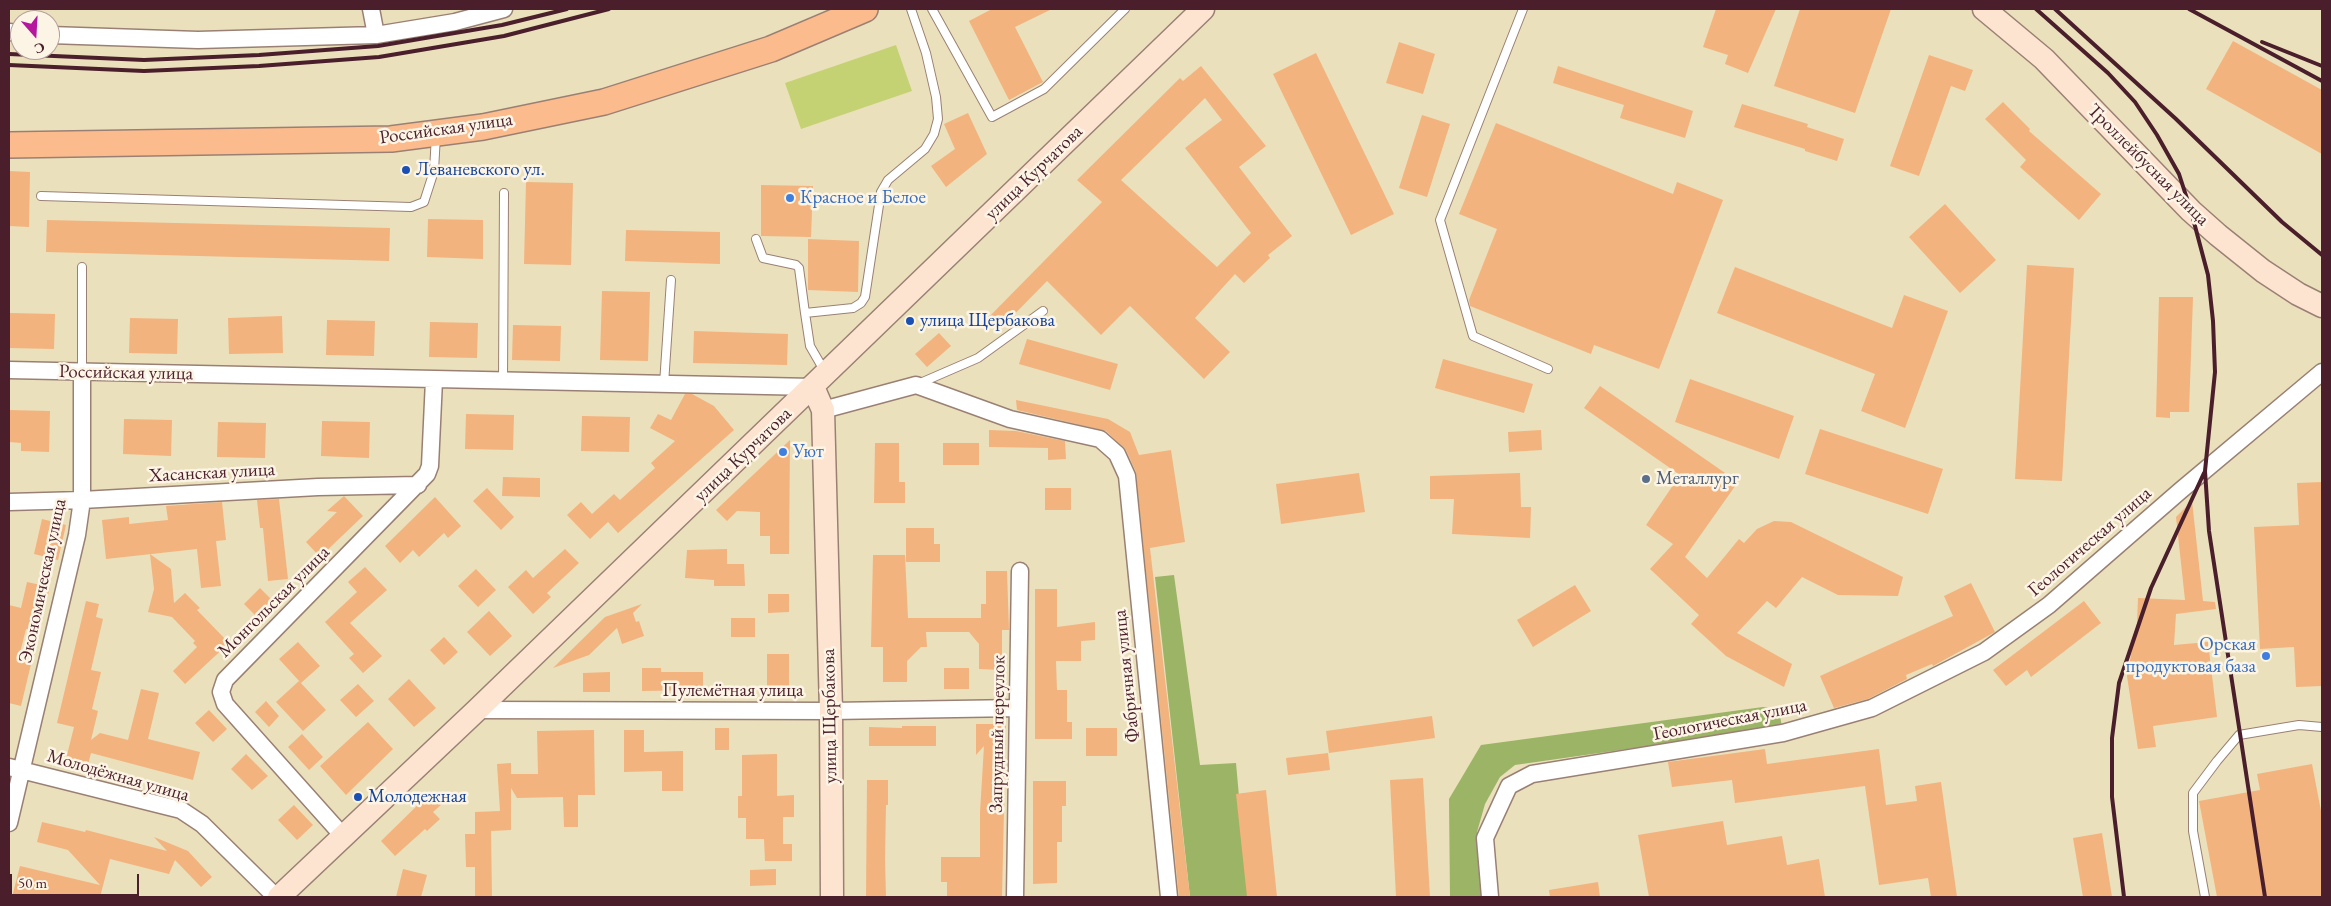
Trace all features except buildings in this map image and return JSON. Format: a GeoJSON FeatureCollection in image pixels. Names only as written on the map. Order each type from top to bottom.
{"type":"FeatureCollection","features":[{"type":"Feature","properties":{"kind":"main road","name":"Российская улица"},"geometry":{"type":"LineString","coordinates":[[9,129],[390,124],[480,112],[600,87],[766,34],[826,9]]}},
{"type":"Feature","properties":{"kind":"main road","name":"Российская улица"},"geometry":{"type":"LineString","coordinates":[[9,145],[391,139],[483,127],[604,102],[771,49],[865,9]]}},
{"type":"Feature","properties":{"kind":"street"},"geometry":{"type":"LineString","coordinates":[[371,9],[376,35]]}},
{"type":"Feature","properties":{"kind":"street"},"geometry":{"type":"LineString","coordinates":[[60,35],[198,40],[376,35],[455,22],[504,9]]}},
{"type":"Feature","properties":{"kind":"street","name":"Троллейбусная улица"},"geometry":{"type":"LineString","coordinates":[[1984,9],[2044,59],[2205,223],[2263,270],[2298,294],[2322,306]]}},
{"type":"Feature","properties":{"kind":"street","name":"улица Курчатова"},"geometry":{"type":"LineString","coordinates":[[278,897],[477,710],[1200,10]]}},
{"type":"Feature","properties":{"kind":"street","name":"Российская улица"},"geometry":{"type":"LineString","coordinates":[[9,370],[664,384],[819,380]]}},
{"type":"Feature","properties":{"kind":"street","name":"Геологическая улица"},"geometry":{"type":"LineString","coordinates":[[1490,897],[1485,838],[1509,786],[1532,774],[1792,731],[1872,708],[1984,652],[2049,604],[2172,497],[2322,372]]}},
{"type":"Feature","properties":{"kind":"street","name":"Экономическая улица"},"geometry":{"type":"LineString","coordinates":[[9,824],[15,768],[75,544],[82,500],[82,373]]}},
{"type":"Feature","properties":{"kind":"street","name":"Монгольская улица"},"geometry":{"type":"LineString","coordinates":[[343,836],[225,704],[221,692],[225,680],[427,474],[430,466],[434,380]]}},
{"type":"Feature","properties":{"kind":"street","name":"улица Щербакова"},"geometry":{"type":"LineString","coordinates":[[819,380],[823,410],[831,711],[832,897]]}},
{"type":"Feature","properties":{"kind":"street"},"geometry":{"type":"LineString","coordinates":[[823,410],[916,385]]}},
{"type":"Feature","properties":{"kind":"street","name":"Фабричная улица"},"geometry":{"type":"LineString","coordinates":[[916,385],[1010,419],[1100,439],[1117,454],[1126,476],[1170,897]]}},
{"type":"Feature","properties":{"kind":"street","name":"Хасанская улица"},"geometry":{"type":"LineString","coordinates":[[9,502],[82,500],[318,487],[418,485]]}},
{"type":"Feature","properties":{"kind":"street","name":"Запрудный переулок"},"geometry":{"type":"LineString","coordinates":[[1015,897],[1020,572]]}},
{"type":"Feature","properties":{"kind":"street","name":"Пулемётная улица"},"geometry":{"type":"LineString","coordinates":[[477,710],[831,711],[1018,708]]}},
{"type":"Feature","properties":{"kind":"street","name":"Молодёжная улица"},"geometry":{"type":"LineString","coordinates":[[15,768],[181,810],[202,824],[278,897]]}},
{"type":"Feature","properties":{"kind":"lane"},"geometry":{"type":"LineString","coordinates":[[805,313],[854,308],[861,303],[864,297],[881,192],[888,180],[924,149],[934,134],[938,119],[936,97],[926,53],[911,9]]}},
{"type":"Feature","properties":{"kind":"lane"},"geometry":{"type":"LineString","coordinates":[[932,9],[992,117],[1044,90],[1125,9]]}},
{"type":"Feature","properties":{"kind":"lane"},"geometry":{"type":"LineString","coordinates":[[1523,9],[1440,220],[1473,336],[1548,370]]}},
{"type":"Feature","properties":{"kind":"lane"},"geometry":{"type":"LineString","coordinates":[[41,196],[412,207],[424,202],[434,171],[436,133]]}},
{"type":"Feature","properties":{"kind":"lane"},"geometry":{"type":"LineString","coordinates":[[503,381],[504,193]]}},
{"type":"Feature","properties":{"kind":"lane"},"geometry":{"type":"LineString","coordinates":[[756,239],[763,258],[796,265],[799,268],[810,346],[819,380]]}},
{"type":"Feature","properties":{"kind":"lane"},"geometry":{"type":"LineString","coordinates":[[82,267],[82,373]]}},
{"type":"Feature","properties":{"kind":"lane"},"geometry":{"type":"LineString","coordinates":[[664,384],[671,280]]}},
{"type":"Feature","properties":{"kind":"lane"},"geometry":{"type":"LineString","coordinates":[[916,385],[978,358],[1043,311]]}},
{"type":"Feature","properties":{"kind":"lane"},"geometry":{"type":"LineString","coordinates":[[2205,897],[2193,831],[2193,793],[2217,761],[2240,735],[2299,725],[2322,727]]}},
{"type":"Feature","properties":{"kind":"green space"},"geometry":{"type":"Polygon","coordinates":[[[896,45],[912,91],[801,129],[785,83],[896,45]]]}},
{"type":"Feature","properties":{"kind":"green space"},"geometry":{"type":"Polygon","coordinates":[[[1174,575],[1200,765],[1236,763],[1248,897],[1190,897],[1155,577],[1174,575]]]}},
{"type":"Feature","properties":{"kind":"green space"},"geometry":{"type":"Polygon","coordinates":[[[1763,707],[1779,710],[1782,727],[1515,765],[1500,777],[1485,804],[1477,832],[1482,897],[1450,897],[1449,799],[1481,745],[1763,707]]]}},
{"type":"Feature","properties":{"kind":"railway"},"geometry":{"type":"LineString","coordinates":[[9,54],[144,60],[259,55],[378,46],[502,25],[567,9]]}},
{"type":"Feature","properties":{"kind":"railway"},"geometry":{"type":"LineString","coordinates":[[9,65],[144,71],[259,66],[379,57],[504,36],[609,9]]}},
{"type":"Feature","properties":{"kind":"railway"},"geometry":{"type":"LineString","coordinates":[[2036,9],[2108,73],[2135,102],[2157,135],[2179,174],[2208,275],[2213,321],[2215,372],[2205,471],[2209,531],[2265,897]]}},
{"type":"Feature","properties":{"kind":"railway"},"geometry":{"type":"LineString","coordinates":[[2055,9],[2176,119],[2282,222],[2322,255]]}},
{"type":"Feature","properties":{"kind":"railway"},"geometry":{"type":"LineString","coordinates":[[2189,9],[2322,81]]}},
{"type":"Feature","properties":{"kind":"railway"},"geometry":{"type":"LineString","coordinates":[[2262,42],[2322,66]]}},
{"type":"Feature","properties":{"kind":"railway"},"geometry":{"type":"LineString","coordinates":[[2124,897],[2112,797],[2112,738],[2119,683],[2151,588],[2204,473]]}},
{"type":"Feature","properties":{"kind":"place","name":"Леваневского ул."},"geometry":{"type":"Point","coordinates":[406,170]}},
{"type":"Feature","properties":{"kind":"place","name":"Красное и Белое"},"geometry":{"type":"Point","coordinates":[790,198]}},
{"type":"Feature","properties":{"kind":"place","name":"улица Щербакова"},"geometry":{"type":"Point","coordinates":[910,321]}},
{"type":"Feature","properties":{"kind":"place","name":"Уют"},"geometry":{"type":"Point","coordinates":[783,452]}},
{"type":"Feature","properties":{"kind":"place","name":"Металлург"},"geometry":{"type":"Point","coordinates":[1646,479]}},
{"type":"Feature","properties":{"kind":"place","name":"Орская продуктовая база"},"geometry":{"type":"Point","coordinates":[2266,656]}},
{"type":"Feature","properties":{"kind":"place","name":"Молодежная"},"geometry":{"type":"Point","coordinates":[358,797]}}]}
